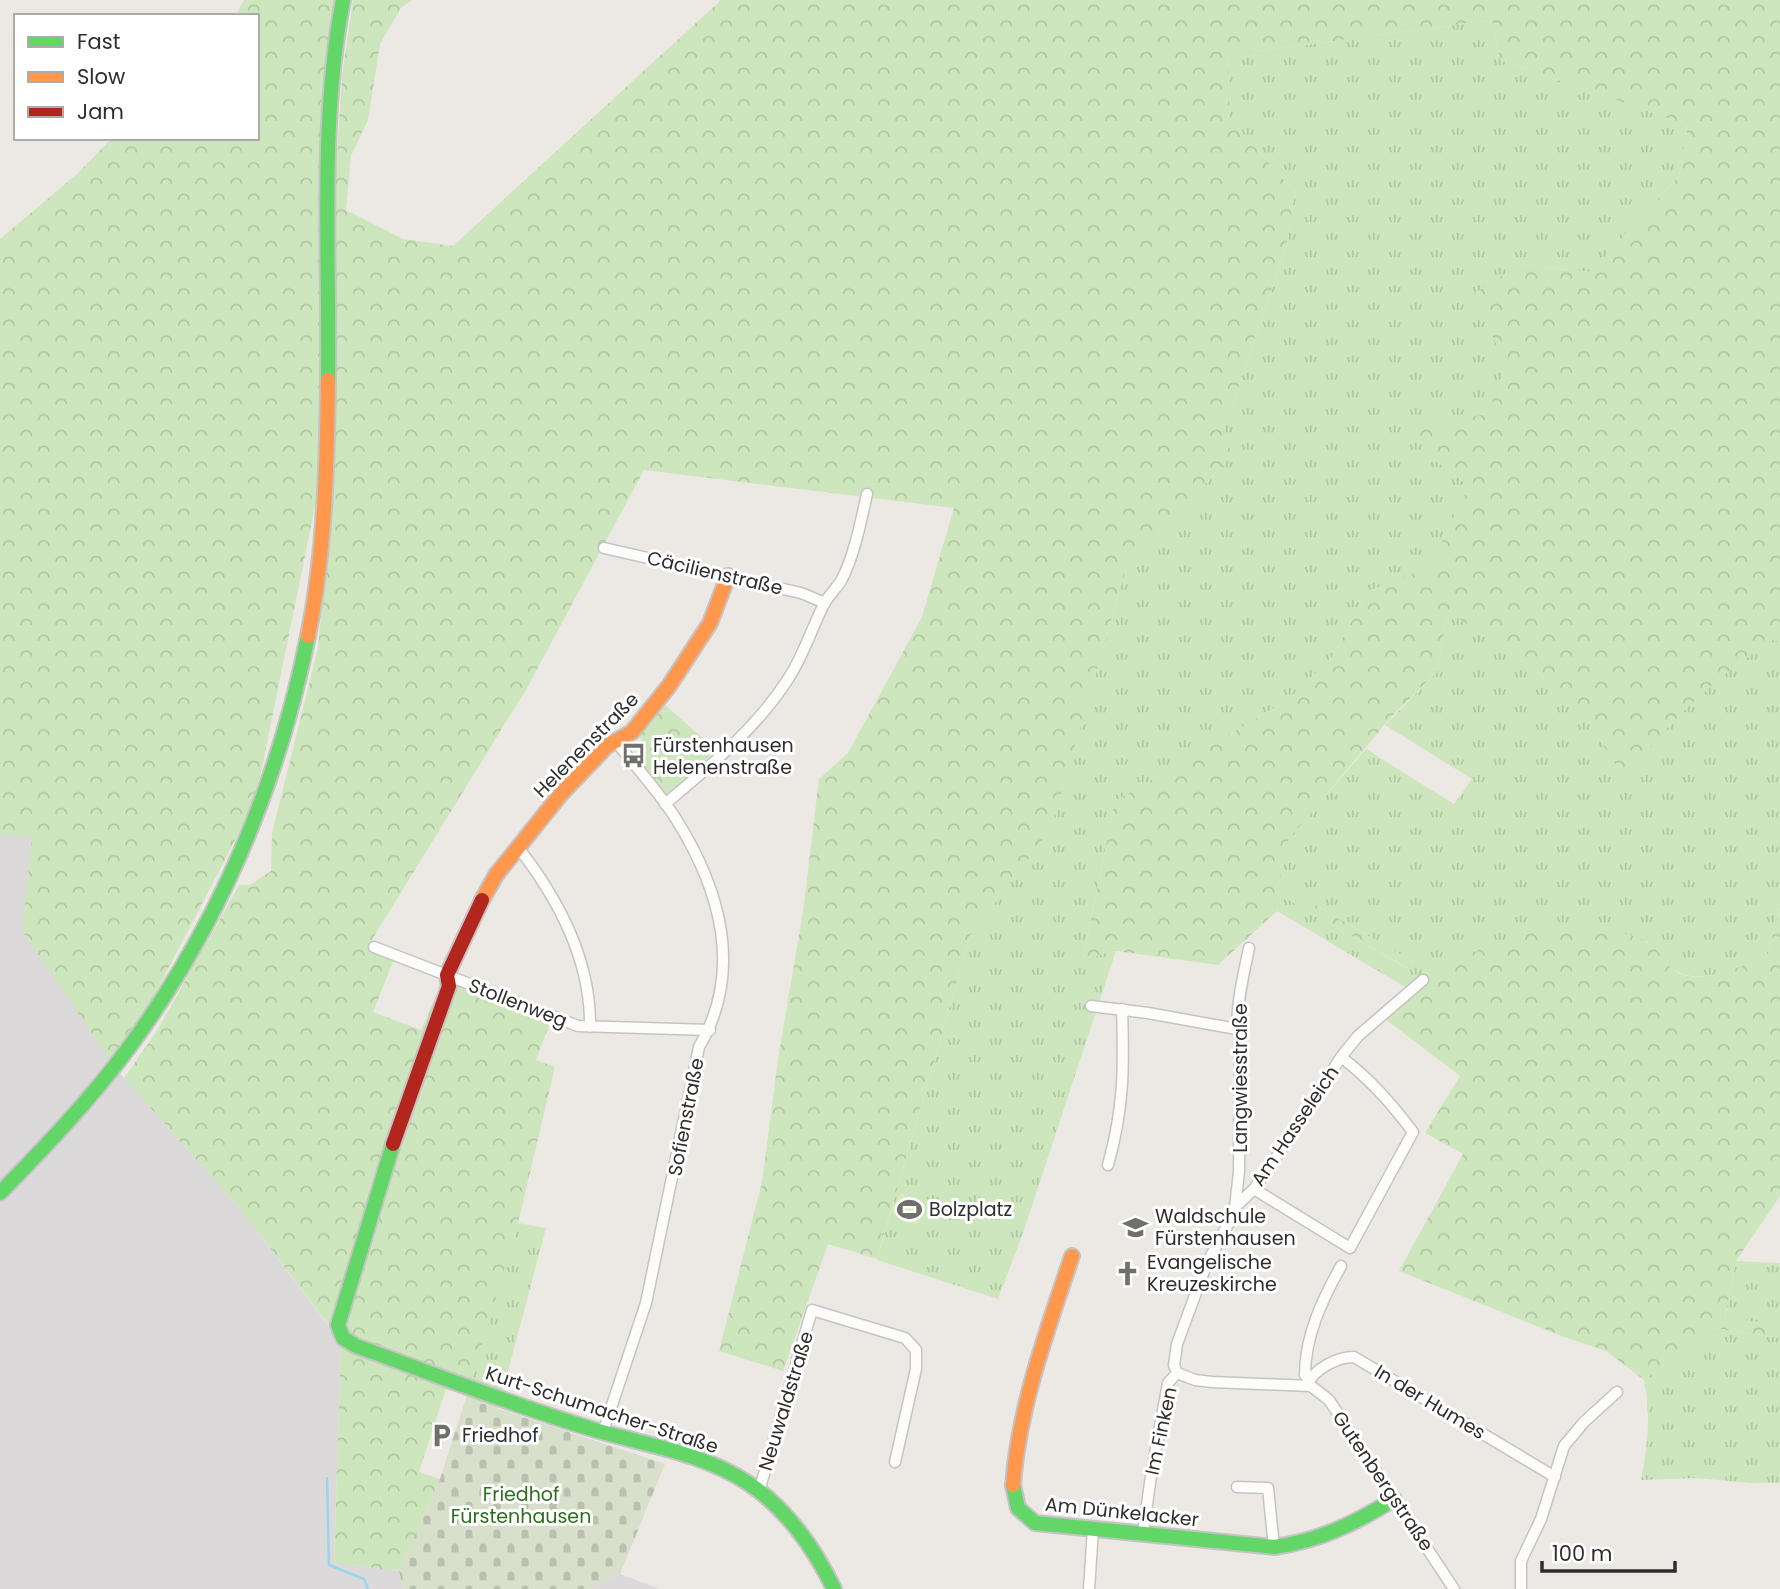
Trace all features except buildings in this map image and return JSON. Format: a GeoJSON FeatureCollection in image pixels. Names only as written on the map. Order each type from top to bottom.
{"type":"FeatureCollection","features":[{"type":"Feature","properties":{"kind":"street"},"geometry":{"type":"LineString","coordinates":[[0,1193],[61,1133],[118,1062],[200,941],[235,872],[289,728],[304,667],[316,593],[325,506],[329,314],[327,174],[332,65],[343,0]]}},
{"type":"Feature","properties":{"kind":"street"},"geometry":{"type":"LineString","coordinates":[[665,804],[723,755],[757,720],[789,678],[825,603],[842,579],[867,494]]}},
{"type":"Feature","properties":{"kind":"street","name":"Cäcilienstraße"},"geometry":{"type":"LineString","coordinates":[[604,548],[801,593],[825,603]]}},
{"type":"Feature","properties":{"kind":"street","name":"Helenenstraße"},"geometry":{"type":"LineString","coordinates":[[447,975],[474,915],[496,875],[517,846],[607,746],[632,732],[688,660],[710,623],[728,576]]}},
{"type":"Feature","properties":{"kind":"street","name":"Sofienstraße"},"geometry":{"type":"LineString","coordinates":[[603,1432],[646,1303],[699,1047],[717,1010],[723,974],[723,943],[718,908],[706,873],[665,804],[616,742]]}},
{"type":"Feature","properties":{"kind":"street"},"geometry":{"type":"LineString","coordinates":[[517,846],[550,892],[577,951],[587,985],[590,1027]]}},
{"type":"Feature","properties":{"kind":"street","name":"Stollenweg"},"geometry":{"type":"LineString","coordinates":[[374,947],[578,1026],[709,1030]]}},
{"type":"Feature","properties":{"kind":"street","name":"Langwiesstraße"},"geometry":{"type":"LineString","coordinates":[[1235,1208],[1239,1159],[1240,1037],[1237,1029],[1241,984],[1249,948]]}},
{"type":"Feature","properties":{"kind":"street","name":"Kurt-Schumacher-Straße"},"geometry":{"type":"LineString","coordinates":[[447,975],[449,986],[390,1152],[338,1325],[343,1338],[356,1346],[513,1404],[708,1463],[759,1491],[811,1546],[827,1570],[834,1589]]}},
{"type":"Feature","properties":{"kind":"street","name":"Am Hasseleich"},"geometry":{"type":"LineString","coordinates":[[1177,1373],[1174,1364],[1177,1344],[1207,1263],[1235,1208],[1254,1189],[1341,1057],[1366,1029],[1423,980]]}},
{"type":"Feature","properties":{"kind":"street"},"geometry":{"type":"LineString","coordinates":[[1091,1006],[1237,1029]]}},
{"type":"Feature","properties":{"kind":"street"},"geometry":{"type":"LineString","coordinates":[[1108,1165],[1121,1112],[1124,1076],[1122,1009]]}},
{"type":"Feature","properties":{"kind":"street"},"geometry":{"type":"LineString","coordinates":[[1254,1189],[1350,1248],[1413,1132],[1384,1094],[1364,1074],[1341,1057]]}},
{"type":"Feature","properties":{"kind":"street","name":"Am Dünkelacker"},"geometry":{"type":"LineString","coordinates":[[1072,1255],[1027,1401],[1017,1448],[1014,1497],[1017,1508],[1025,1517],[1035,1522],[1273,1547],[1290,1546],[1343,1530],[1394,1499]]}},
{"type":"Feature","properties":{"kind":"street"},"geometry":{"type":"LineString","coordinates":[[1177,1373],[1195,1380],[1212,1382],[1308,1383],[1305,1375],[1307,1347],[1327,1291],[1341,1266]]}},
{"type":"Feature","properties":{"kind":"street","name":"Neuwaldstraße"},"geometry":{"type":"LineString","coordinates":[[759,1491],[812,1310],[905,1338],[916,1350],[916,1369],[895,1462]]}},
{"type":"Feature","properties":{"kind":"street","name":"In der Humes"},"geometry":{"type":"LineString","coordinates":[[1308,1383],[1322,1368],[1345,1357],[1354,1357],[1555,1477]]}},
{"type":"Feature","properties":{"kind":"street","name":"Im Finken"},"geometry":{"type":"LineString","coordinates":[[1143,1533],[1168,1382],[1177,1373]]}},
{"type":"Feature","properties":{"kind":"street","name":"Gutenbergstraße"},"geometry":{"type":"LineString","coordinates":[[1308,1383],[1329,1400],[1454,1589]]}},
{"type":"Feature","properties":{"kind":"street"},"geometry":{"type":"LineString","coordinates":[[1521,1589],[1521,1560],[1541,1519],[1564,1446],[1617,1392]]}},
{"type":"Feature","properties":{"kind":"street"},"geometry":{"type":"LineString","coordinates":[[1237,1487],[1268,1488],[1273,1547]]}},
{"type":"Feature","properties":{"kind":"street"},"geometry":{"type":"LineString","coordinates":[[1089,1589],[1093,1529]]}},
{"type":"Feature","properties":{"kind":"shaded area"},"geometry":{"type":"Polygon","coordinates":[[[0,834],[32,837],[116,1069],[240,1209],[341,1342],[334,1563],[399,1571],[403,1589],[0,1589],[0,834]]]}},
{"type":"Feature","properties":{"kind":"shaded area"},"geometry":{"type":"Polygon","coordinates":[[[620,1574],[660,1589],[589,1589],[620,1574]]]}},
{"type":"Feature","properties":{"kind":"green space"},"geometry":{"type":"Polygon","coordinates":[[[244,0],[335,0],[327,72],[320,482],[255,802],[116,1069],[22,931],[32,838],[0,834],[0,239],[77,174],[110,140],[259,140],[259,14],[236,14],[244,0]]]}},
{"type":"Feature","properties":{"kind":"green space"},"geometry":{"type":"Polygon","coordinates":[[[353,0],[412,0],[401,8],[380,44],[368,120],[351,156],[346,210],[403,239],[453,246],[721,0],[1780,0],[1780,643],[1774,639],[1712,685],[1657,739],[1625,779],[1572,696],[1448,611],[1437,672],[1392,716],[1288,840],[1279,884],[1412,961],[1408,968],[1280,895],[1277,911],[1218,965],[1116,951],[1083,959],[1115,801],[1288,700],[1332,657],[1369,591],[1429,567],[1469,486],[1427,454],[1417,426],[1488,414],[1506,365],[1473,294],[1519,265],[1591,272],[1679,176],[1688,125],[1500,60],[1492,20],[1228,55],[1230,119],[1295,192],[1286,248],[1221,438],[1234,453],[1126,569],[1051,829],[970,936],[877,1259],[828,1244],[783,1371],[719,1351],[762,1182],[778,1059],[803,912],[819,779],[848,753],[922,617],[954,508],[644,470],[527,688],[371,941],[373,951],[394,959],[373,1012],[421,1030],[444,978],[551,1020],[536,1060],[555,1067],[518,1223],[467,1396],[446,1389],[419,1472],[440,1479],[399,1571],[334,1563],[341,1341],[240,1209],[124,1078],[158,1029],[239,885],[250,885],[271,871],[272,833],[318,648],[333,491],[336,170],[342,76],[353,0]]]}},
{"type":"Feature","properties":{"kind":"green space"},"geometry":{"type":"Polygon","coordinates":[[[1492,20],[1500,60],[1688,125],[1679,176],[1591,272],[1519,265],[1506,365],[1489,414],[1427,454],[1469,486],[1429,568],[1369,591],[1332,657],[1288,700],[1115,801],[1083,958],[1116,951],[1024,1230],[998,1299],[877,1260],[970,936],[1051,828],[1126,569],[1234,453],[1221,438],[1286,248],[1295,192],[1230,119],[1228,55],[1492,20]]]}},
{"type":"Feature","properties":{"kind":"green space"},"geometry":{"type":"Polygon","coordinates":[[[1448,611],[1572,696],[1625,778],[1657,739],[1712,685],[1774,639],[1780,643],[1780,907],[1767,957],[1723,973],[1689,975],[1669,966],[1647,941],[1415,993],[1277,911],[1279,894],[1407,968],[1412,961],[1279,884],[1287,840],[1366,749],[1454,804],[1472,779],[1385,725],[1437,672],[1448,611]]]}},
{"type":"Feature","properties":{"kind":"green space"},"geometry":{"type":"Polygon","coordinates":[[[662,702],[716,750],[668,797],[637,757],[643,753],[638,745],[642,740],[637,733],[662,702]]]}},
{"type":"Feature","properties":{"kind":"green space"},"geometry":{"type":"Polygon","coordinates":[[[1780,907],[1780,1196],[1736,1261],[1725,1317],[1780,1325],[1780,1338],[1715,1328],[1644,1380],[1606,1351],[1399,1271],[1463,1154],[1425,1133],[1460,1076],[1385,1019],[1440,974],[1475,952],[1515,937],[1559,928],[1582,927],[1625,933],[1650,944],[1675,971],[1696,977],[1721,973],[1767,957],[1780,907]]]}},
{"type":"Feature","properties":{"kind":"green space","name":"Bolzplatz"},"geometry":{"type":"Polygon","coordinates":[[[901,1193],[926,1206],[917,1225],[891,1212],[901,1193]]]}},
{"type":"Feature","properties":{"kind":"green space"},"geometry":{"type":"Polygon","coordinates":[[[518,1223],[546,1228],[498,1409],[466,1398],[518,1223]]]}},
{"type":"Feature","properties":{"kind":"green space"},"geometry":{"type":"Polygon","coordinates":[[[1736,1261],[1780,1263],[1780,1325],[1725,1318],[1736,1261]]]}},
{"type":"Feature","properties":{"kind":"green space"},"geometry":{"type":"Polygon","coordinates":[[[1715,1328],[1780,1338],[1780,1483],[1696,1478],[1641,1480],[1648,1430],[1644,1380],[1715,1328]]]}},
{"type":"Feature","properties":{"kind":"green space","name":"Friedhof Fürstenhausen"},"geometry":{"type":"Polygon","coordinates":[[[466,1398],[665,1464],[620,1574],[589,1589],[403,1589],[399,1571],[440,1479],[466,1398]]]}},
{"type":"Feature","properties":{"kind":"waterway"},"geometry":{"type":"LineString","coordinates":[[327,1478],[329,1565],[364,1579],[368,1589]]}},
{"type":"Feature","properties":{"kind":"traffic: fast"},"geometry":{"type":"LineString","coordinates":[[328,380],[328,142],[343,0]]}},
{"type":"Feature","properties":{"kind":"traffic: fast"},"geometry":{"type":"LineString","coordinates":[[0,1193],[68,1122],[115,1066],[162,999],[191,951],[218,902],[262,799],[280,745],[308,636]]}},
{"type":"Feature","properties":{"kind":"traffic: fast"},"geometry":{"type":"LineString","coordinates":[[393,1144],[338,1325],[343,1338],[356,1346],[503,1400],[592,1429],[672,1450],[730,1472],[762,1493],[787,1517],[818,1559],[834,1589]]}},
{"type":"Feature","properties":{"kind":"traffic: fast"},"geometry":{"type":"LineString","coordinates":[[1013,1485],[1018,1508],[1035,1523],[1274,1547],[1337,1530],[1394,1499]]}},
{"type":"Feature","properties":{"kind":"traffic: slow"},"geometry":{"type":"LineString","coordinates":[[308,636],[322,541],[328,380]]}},
{"type":"Feature","properties":{"kind":"traffic: slow"},"geometry":{"type":"LineString","coordinates":[[482,900],[496,875],[561,794],[607,746],[632,732],[669,686],[710,623],[728,576]]}},
{"type":"Feature","properties":{"kind":"traffic: slow"},"geometry":{"type":"LineString","coordinates":[[1013,1485],[1021,1426],[1028,1398],[1072,1256]]}},
{"type":"Feature","properties":{"kind":"traffic: jam"},"geometry":{"type":"LineString","coordinates":[[393,1144],[449,986],[447,975],[482,900]]}},
{"type":"Feature","properties":{"kind":"place","name":"Fürstenhausen Helenenstraße"},"geometry":{"type":"Point","coordinates":[633,756]}},
{"type":"Feature","properties":{"kind":"place","name":"Bolzplatz"},"geometry":{"type":"Point","coordinates":[909,1209]}},
{"type":"Feature","properties":{"kind":"place","name":"Waldschule Fürstenhausen"},"geometry":{"type":"Point","coordinates":[1135,1227]}},
{"type":"Feature","properties":{"kind":"place","name":"Evangelische Kreuzeskirche"},"geometry":{"type":"Point","coordinates":[1127,1273]}},
{"type":"Feature","properties":{"kind":"place","name":"Friedhof"},"geometry":{"type":"Point","coordinates":[442,1435]}}]}
